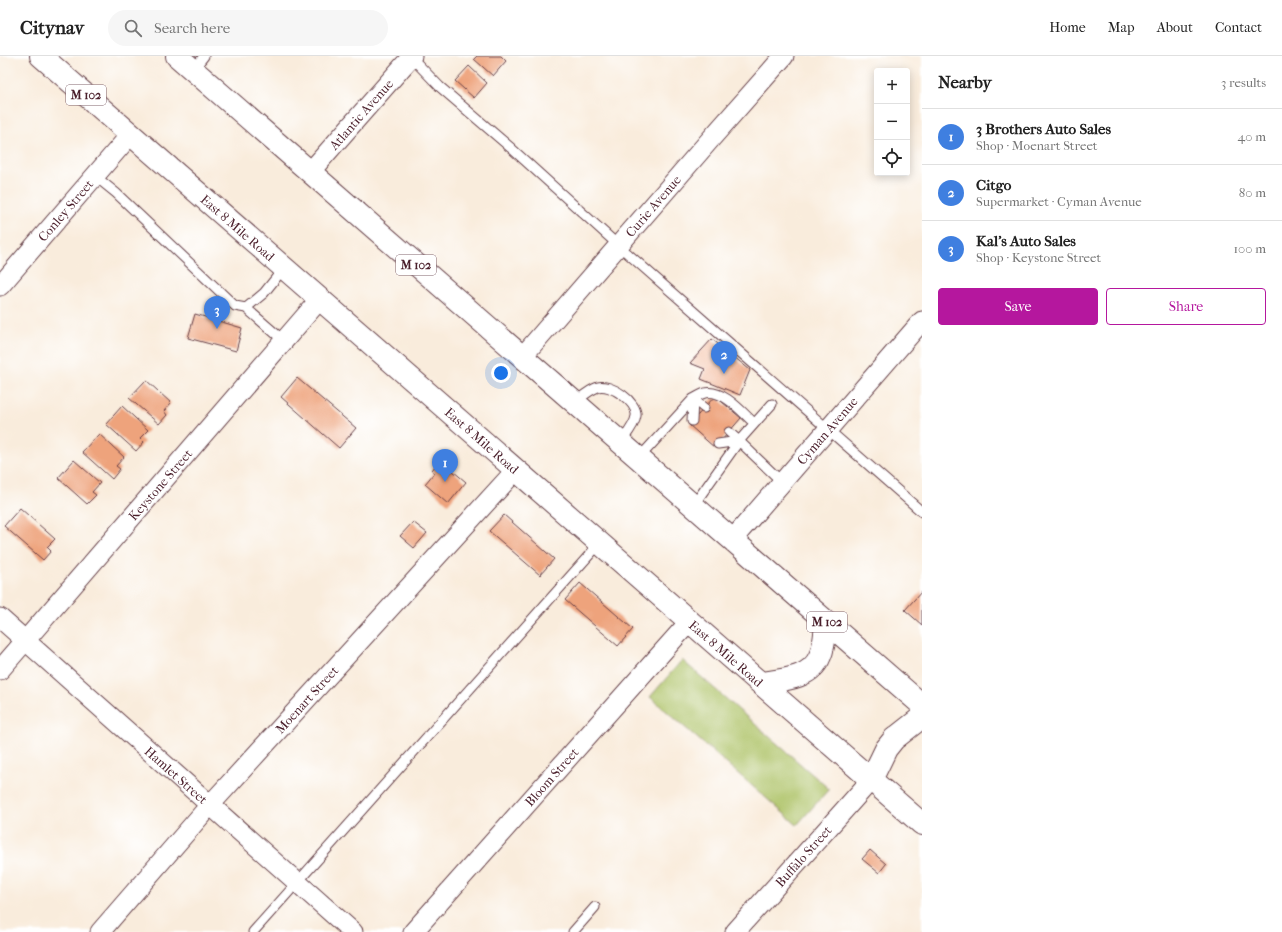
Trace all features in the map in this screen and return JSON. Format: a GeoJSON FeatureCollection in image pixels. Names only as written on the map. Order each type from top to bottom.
{"type":"FeatureCollection","features":[{"type":"Feature","properties":{"kind":"highway","name":"East 8 Mile Road"},"geometry":{"type":"LineString","coordinates":[[41,56],[922,824]]}},
{"type":"Feature","properties":{"kind":"highway","name":"M 102"},"geometry":{"type":"LineString","coordinates":[[176,56],[199,63],[310,172],[922,705]]}},
{"type":"Feature","properties":{"kind":"highway"},"geometry":{"type":"LineString","coordinates":[[761,684],[804,674],[813,666],[820,657],[824,644],[826,622]]}},
{"type":"Feature","properties":{"kind":"highway"},"geometry":{"type":"LineString","coordinates":[[871,780],[886,749],[894,739],[922,717]]}},
{"type":"Feature","properties":{"kind":"street","name":"Atlantic Avenue"},"geometry":{"type":"LineString","coordinates":[[310,172],[411,56]]}},
{"type":"Feature","properties":{"kind":"street","name":"Curie Avenue"},"geometry":{"type":"LineString","coordinates":[[522,357],[784,56]]}},
{"type":"Feature","properties":{"kind":"street","name":"Conley Street"},"geometry":{"type":"LineString","coordinates":[[0,286],[131,134]]}},
{"type":"Feature","properties":{"kind":"street","name":"Keystone Street"},"geometry":{"type":"LineString","coordinates":[[0,670],[320,299]]}},
{"type":"Feature","properties":{"kind":"street","name":"Cyman Avenue"},"geometry":{"type":"LineString","coordinates":[[732,540],[922,321]]}},
{"type":"Feature","properties":{"kind":"street","name":"Moenart Street"},"geometry":{"type":"LineString","coordinates":[[100,932],[210,805],[516,470]]}},
{"type":"Feature","properties":{"kind":"street","name":"Hamlet Street"},"geometry":{"type":"LineString","coordinates":[[0,618],[353,932]]}},
{"type":"Feature","properties":{"kind":"street","name":"Bloom Street"},"geometry":{"type":"LineString","coordinates":[[413,932],[690,621]]}},
{"type":"Feature","properties":{"kind":"street","name":"Buffalo Street"},"geometry":{"type":"LineString","coordinates":[[735,932],[871,780]]}},
{"type":"Feature","properties":{"kind":"lane"},"geometry":{"type":"LineString","coordinates":[[411,56],[440,87],[511,148],[618,246],[922,512]]}},
{"type":"Feature","properties":{"kind":"lane"},"geometry":{"type":"LineString","coordinates":[[95,176],[116,193],[235,306],[246,308],[284,341]]}},
{"type":"Feature","properties":{"kind":"lane"},"geometry":{"type":"LineString","coordinates":[[246,308],[264,293],[284,268]]}},
{"type":"Feature","properties":{"kind":"lane"},"geometry":{"type":"LineString","coordinates":[[574,403],[589,391],[598,387],[606,386],[624,396],[636,409],[637,414],[634,422],[620,443]]}},
{"type":"Feature","properties":{"kind":"lane"},"geometry":{"type":"LineString","coordinates":[[639,458],[693,399],[705,393],[715,393],[726,398],[754,423]]}},
{"type":"Feature","properties":{"kind":"lane"},"geometry":{"type":"LineString","coordinates":[[693,399],[704,408]]}},
{"type":"Feature","properties":{"kind":"lane"},"geometry":{"type":"LineString","coordinates":[[692,421],[693,399]]}},
{"type":"Feature","properties":{"kind":"lane"},"geometry":{"type":"LineString","coordinates":[[693,506],[739,441],[772,404]]}},
{"type":"Feature","properties":{"kind":"lane"},"geometry":{"type":"LineString","coordinates":[[729,432],[782,482]]}},
{"type":"Feature","properties":{"kind":"lane"},"geometry":{"type":"LineString","coordinates":[[718,444],[739,441]]}},
{"type":"Feature","properties":{"kind":"lane"},"geometry":{"type":"LineString","coordinates":[[254,932],[600,543]]}},
{"type":"Feature","properties":{"kind":"lane"},"geometry":{"type":"LineString","coordinates":[[573,932],[596,907]]}},
{"type":"Feature","properties":{"kind":"green space"},"geometry":{"type":"Polygon","coordinates":[[[682,660],[829,789],[797,825],[650,697],[682,660]]]}},
{"type":"Feature","properties":{"kind":"building"},"geometry":{"type":"Polygon","coordinates":[[[477,56],[501,56],[506,61],[493,76],[474,59],[477,56]]]}},
{"type":"Feature","properties":{"kind":"building"},"geometry":{"type":"Polygon","coordinates":[[[469,66],[487,83],[474,98],[455,81],[469,66]]]}},
{"type":"Feature","properties":{"kind":"building"},"geometry":{"type":"Polygon","coordinates":[[[195,314],[242,328],[236,351],[188,338],[195,314]]]}},
{"type":"Feature","properties":{"kind":"building"},"geometry":{"type":"Polygon","coordinates":[[[712,339],[750,370],[740,395],[701,379],[705,369],[690,363],[712,339]]]}},
{"type":"Feature","properties":{"kind":"building"},"geometry":{"type":"Polygon","coordinates":[[[297,378],[356,428],[339,448],[281,397],[297,378]]]}},
{"type":"Feature","properties":{"kind":"building"},"geometry":{"type":"Polygon","coordinates":[[[146,380],[171,403],[164,411],[167,415],[159,424],[129,398],[146,380]]]}},
{"type":"Feature","properties":{"kind":"building"},"geometry":{"type":"Polygon","coordinates":[[[715,396],[741,418],[715,448],[689,425],[715,396]]]}},
{"type":"Feature","properties":{"kind":"building"},"geometry":{"type":"Polygon","coordinates":[[[122,406],[148,430],[140,438],[144,442],[136,451],[106,424],[122,406]]]}},
{"type":"Feature","properties":{"kind":"building"},"geometry":{"type":"Polygon","coordinates":[[[99,434],[124,457],[116,466],[120,469],[112,479],[82,452],[99,434]]]}},
{"type":"Feature","properties":{"kind":"building"},"geometry":{"type":"Polygon","coordinates":[[[74,460],[100,483],[92,492],[96,495],[87,504],[58,478],[74,460]]]}},
{"type":"Feature","properties":{"kind":"building"},"geometry":{"type":"Polygon","coordinates":[[[440,460],[466,482],[448,504],[425,484],[434,473],[432,470],[440,460]]]}},
{"type":"Feature","properties":{"kind":"building"},"geometry":{"type":"Polygon","coordinates":[[[20,508],[55,539],[47,547],[51,551],[43,560],[4,526],[20,508]]]}},
{"type":"Feature","properties":{"kind":"building"},"geometry":{"type":"Polygon","coordinates":[[[504,515],[554,559],[540,575],[489,531],[504,515]]]}},
{"type":"Feature","properties":{"kind":"building"},"geometry":{"type":"Polygon","coordinates":[[[413,522],[427,533],[414,548],[400,536],[413,522]]]}},
{"type":"Feature","properties":{"kind":"building"},"geometry":{"type":"Polygon","coordinates":[[[580,583],[633,629],[618,646],[565,600],[580,583]]]}},
{"type":"Feature","properties":{"kind":"building"},"geometry":{"type":"Polygon","coordinates":[[[922,591],[922,625],[905,610],[922,591]]]}},
{"type":"Feature","properties":{"kind":"building"},"geometry":{"type":"Polygon","coordinates":[[[870,850],[886,864],[879,873],[862,859],[870,850]]]}},
{"type":"Feature","properties":{"kind":"place","name":"Kal's Auto Sales"},"geometry":{"type":"Point","coordinates":[217,329]}},
{"type":"Feature","properties":{"kind":"place","name":"Citgo"},"geometry":{"type":"Point","coordinates":[724,374]}},
{"type":"Feature","properties":{"kind":"place","name":"3 Brothers Auto Sales"},"geometry":{"type":"Point","coordinates":[445,482]}}]}
